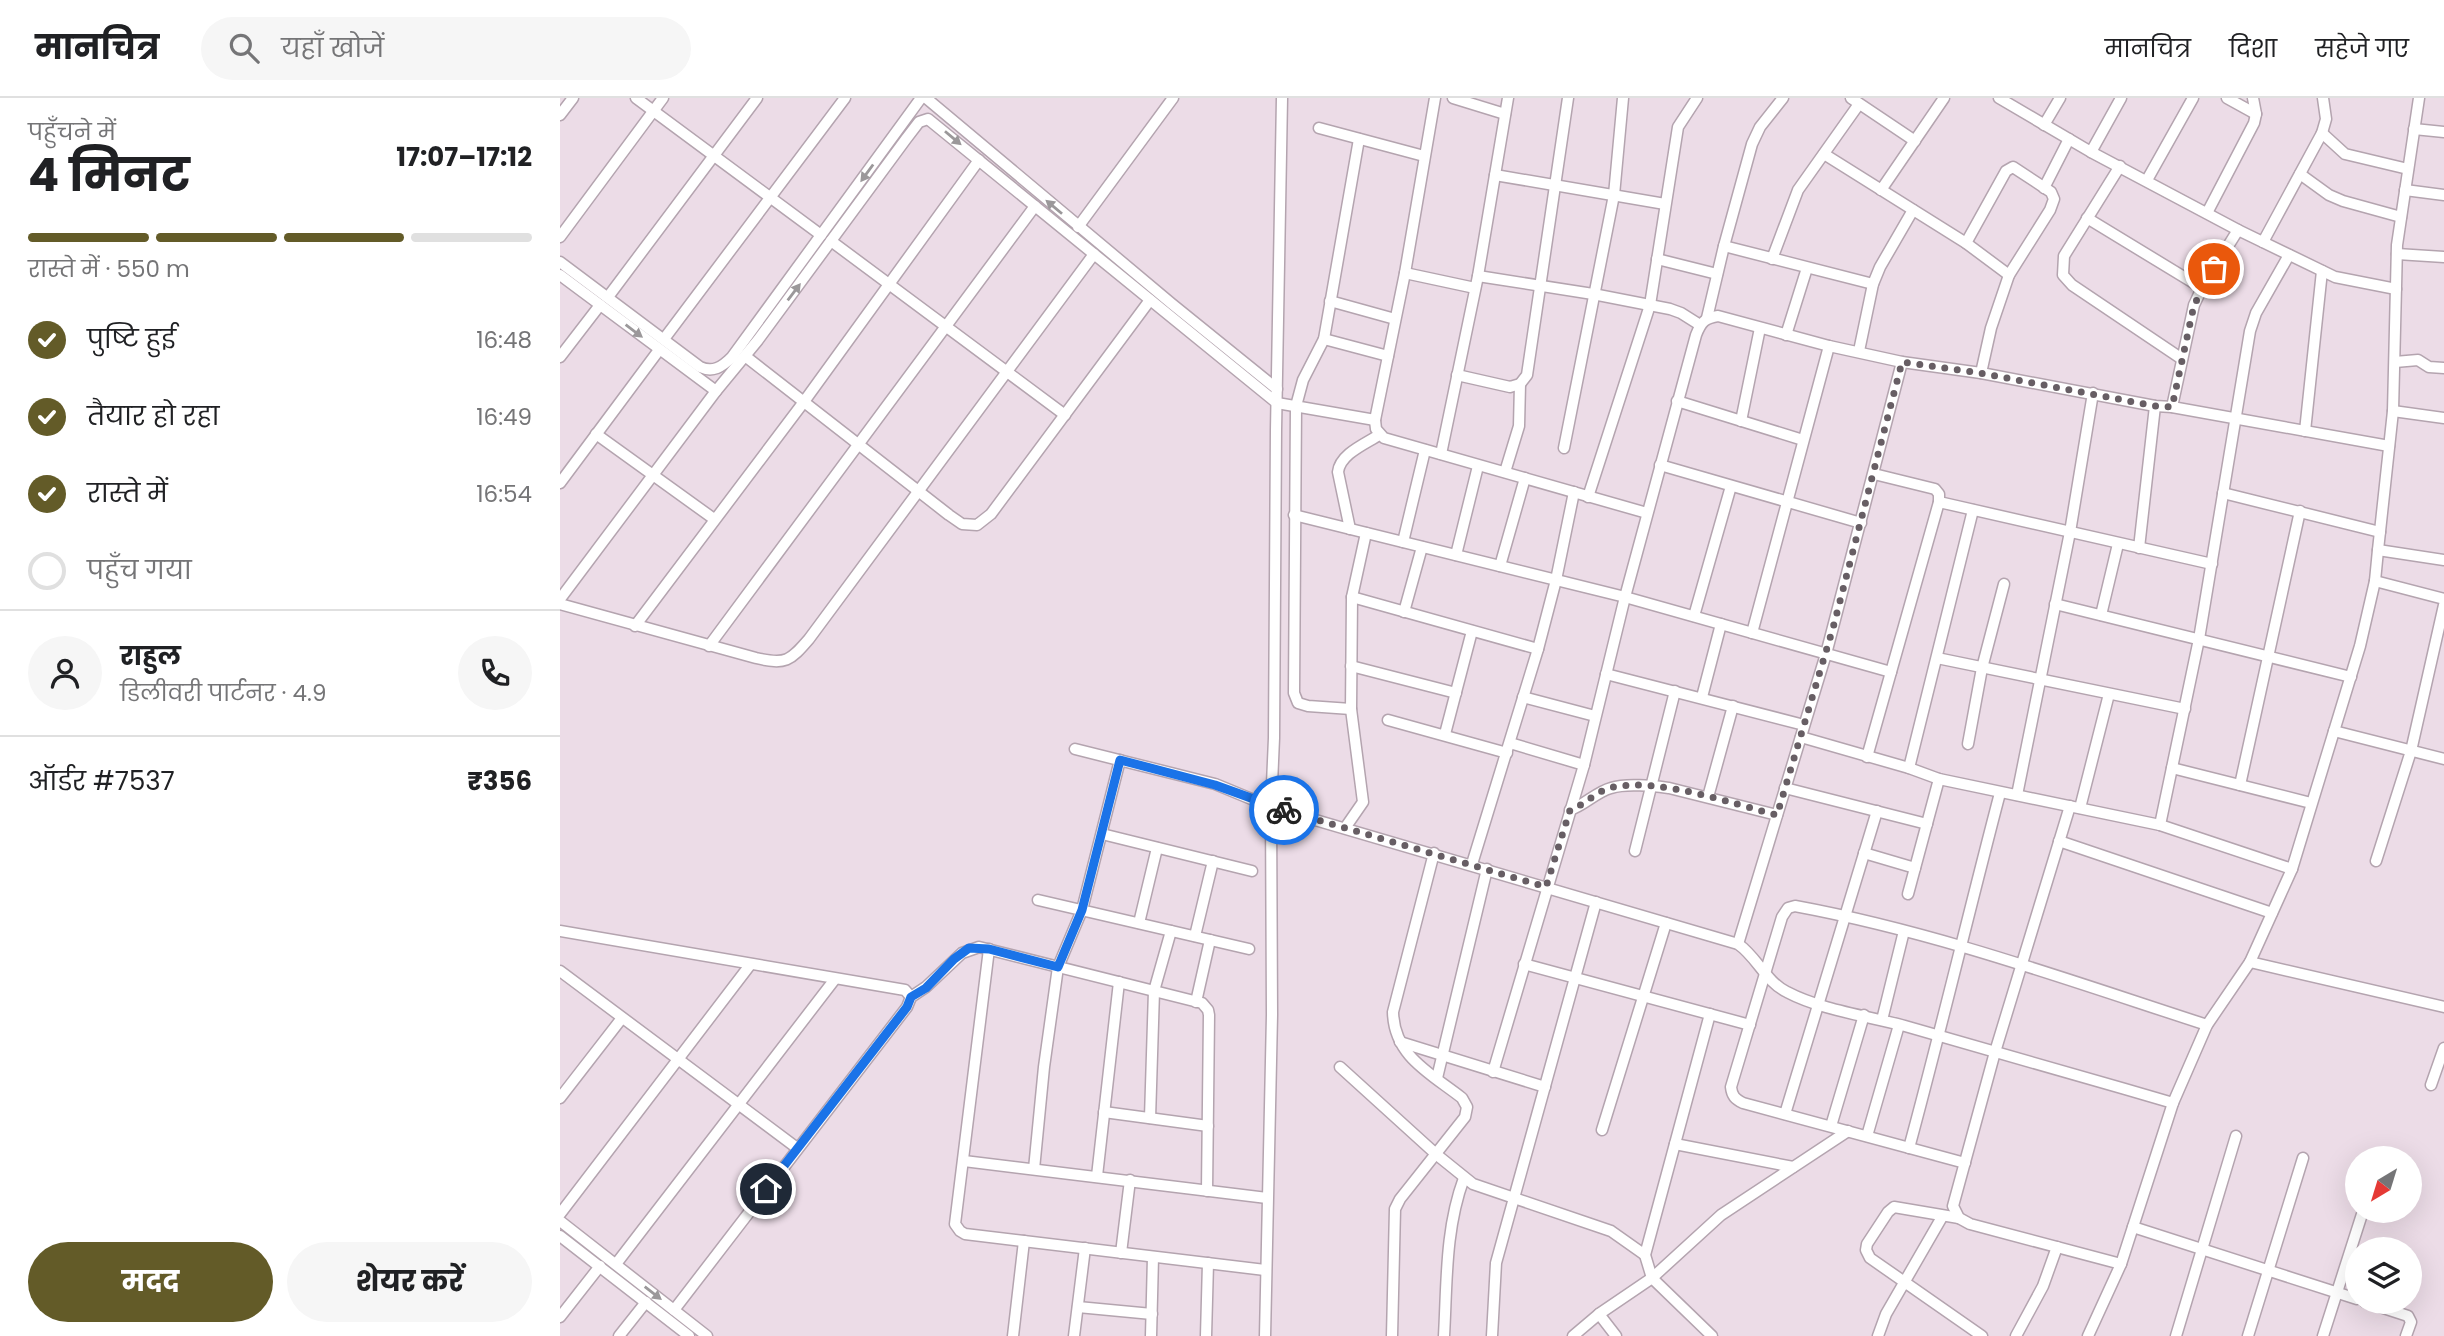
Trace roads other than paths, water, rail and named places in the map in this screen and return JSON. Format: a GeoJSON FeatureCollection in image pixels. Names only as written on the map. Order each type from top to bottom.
{"type":"FeatureCollection","features":[{"type":"Feature","properties":{"kind":"street"},"geometry":{"type":"LineString","coordinates":[[560,115],[573,98]]}},
{"type":"Feature","properties":{"kind":"street"},"geometry":{"type":"LineString","coordinates":[[636,98],[1066,415]]}},
{"type":"Feature","properties":{"kind":"street"},"geometry":{"type":"LineString","coordinates":[[560,237],[663,98]]}},
{"type":"Feature","properties":{"kind":"street"},"geometry":{"type":"LineString","coordinates":[[560,357],[757,98]]}},
{"type":"Feature","properties":{"kind":"street"},"geometry":{"type":"LineString","coordinates":[[560,483],[845,98]]}},
{"type":"Feature","properties":{"kind":"street"},"geometry":{"type":"LineString","coordinates":[[1094,254],[808,639],[789,660],[773,662],[709,646],[560,602],[744,356],[924,98],[1278,390]]}},
{"type":"Feature","properties":{"kind":"street"},"geometry":{"type":"LineString","coordinates":[[1078,227],[1172,98]]}},
{"type":"Feature","properties":{"kind":"street"},"geometry":{"type":"LineString","coordinates":[[1265,1336],[1272,1015],[1271,807],[1283,98]]}},
{"type":"Feature","properties":{"kind":"street"},"geometry":{"type":"LineString","coordinates":[[1379,435],[1375,420],[1405,273],[1435,98]]}},
{"type":"Feature","properties":{"kind":"street"},"geometry":{"type":"LineString","coordinates":[[1453,98],[1505,114]]}},
{"type":"Feature","properties":{"kind":"street"},"geometry":{"type":"LineString","coordinates":[[1440,454],[1478,276],[1508,98]]}},
{"type":"Feature","properties":{"kind":"street"},"geometry":{"type":"LineString","coordinates":[[1457,375],[1510,387],[1520,384],[1527,375],[1568,98]]}},
{"type":"Feature","properties":{"kind":"street"},"geometry":{"type":"LineString","coordinates":[[1564,448],[1614,195],[1623,98]]}},
{"type":"Feature","properties":{"kind":"street"},"geometry":{"type":"LineString","coordinates":[[1588,496],[1650,305],[1678,127],[1697,98]]}},
{"type":"Feature","properties":{"kind":"street"},"geometry":{"type":"LineString","coordinates":[[1493,1072],[1584,765],[1677,401],[1704,321],[1752,144],[1760,127],[1783,98]]}},
{"type":"Feature","properties":{"kind":"street"},"geometry":{"type":"LineString","coordinates":[[1881,190],[1944,98]]}},
{"type":"Feature","properties":{"kind":"street"},"geometry":{"type":"LineString","coordinates":[[1999,98],[2091,152],[2322,271],[2348,281],[2396,289]]}},
{"type":"Feature","properties":{"kind":"street"},"geometry":{"type":"LineString","coordinates":[[2044,125],[2060,98]]}},
{"type":"Feature","properties":{"kind":"street"},"geometry":{"type":"LineString","coordinates":[[2091,152],[2121,98]]}},
{"type":"Feature","properties":{"kind":"street"},"geometry":{"type":"LineString","coordinates":[[2147,180],[2193,98]]}},
{"type":"Feature","properties":{"kind":"street"},"geometry":{"type":"LineString","coordinates":[[2227,98],[2256,114]]}},
{"type":"Feature","properties":{"kind":"street"},"geometry":{"type":"LineString","coordinates":[[2207,213],[2254,123],[2256,114],[2253,98]]}},
{"type":"Feature","properties":{"kind":"street"},"geometry":{"type":"LineString","coordinates":[[2263,242],[2322,133],[2326,119],[2323,98]]}},
{"type":"Feature","properties":{"kind":"street"},"geometry":{"type":"LineString","coordinates":[[2088,1336],[2121,1264],[2173,1103],[2207,1025],[2250,962],[2292,869],[2351,677],[2375,581],[2393,411],[2397,254],[2419,98]]}},
{"type":"Feature","properties":{"kind":"street"},"geometry":{"type":"LineString","coordinates":[[1772,259],[1798,190],[1824,154],[1855,101],[1915,141]]}},
{"type":"Feature","properties":{"kind":"street"},"geometry":{"type":"LineString","coordinates":[[662,345],[708,371],[724,365],[922,119],[934,123],[1277,403],[1375,420]]}},
{"type":"Feature","properties":{"kind":"street"},"geometry":{"type":"LineString","coordinates":[[1319,128],[1424,156]]}},
{"type":"Feature","properties":{"kind":"street"},"geometry":{"type":"LineString","coordinates":[[2414,129],[2444,132]]}},
{"type":"Feature","properties":{"kind":"street"},"geometry":{"type":"LineString","coordinates":[[2322,133],[2345,154],[2408,169]]}},
{"type":"Feature","properties":{"kind":"street"},"geometry":{"type":"LineString","coordinates":[[1351,709],[1307,706],[1298,703],[1293,693],[1294,515],[1296,406],[1303,380],[1324,339],[1359,139]]}},
{"type":"Feature","properties":{"kind":"street"},"geometry":{"type":"LineString","coordinates":[[2044,188],[2069,139]]}},
{"type":"Feature","properties":{"kind":"street"},"geometry":{"type":"LineString","coordinates":[[1824,154],[1966,243],[2009,275]]}},
{"type":"Feature","properties":{"kind":"street"},"geometry":{"type":"LineString","coordinates":[[635,626],[803,403],[979,160]]}},
{"type":"Feature","properties":{"kind":"street"},"geometry":{"type":"LineString","coordinates":[[2120,166],[2064,256],[2063,275],[2072,285],[2182,359]]}},
{"type":"Feature","properties":{"kind":"street"},"geometry":{"type":"LineString","coordinates":[[1966,243],[2006,171],[2013,167],[2050,192],[2054,199],[2050,210],[2009,275],[1991,328],[1980,373]]}},
{"type":"Feature","properties":{"kind":"street"},"geometry":{"type":"LineString","coordinates":[[2300,174],[2343,201],[2401,217]]}},
{"type":"Feature","properties":{"kind":"street"},"geometry":{"type":"LineString","coordinates":[[1495,175],[1665,204]]}},
{"type":"Feature","properties":{"kind":"street"},"geometry":{"type":"LineString","coordinates":[[2405,191],[2444,195]]}},
{"type":"Feature","properties":{"kind":"street"},"geometry":{"type":"LineString","coordinates":[[709,646],[1035,206]]}},
{"type":"Feature","properties":{"kind":"street"},"geometry":{"type":"LineString","coordinates":[[1859,351],[1873,284],[1913,210]]}},
{"type":"Feature","properties":{"kind":"street"},"geometry":{"type":"LineString","coordinates":[[2087,218],[2202,288]]}},
{"type":"Feature","properties":{"kind":"street"},"geometry":{"type":"LineString","coordinates":[[2172,407],[2194,305],[2238,230]]}},
{"type":"Feature","properties":{"kind":"street"},"geometry":{"type":"LineString","coordinates":[[1724,246],[1873,284]]}},
{"type":"Feature","properties":{"kind":"street"},"geometry":{"type":"LineString","coordinates":[[2397,254],[2444,257]]}},
{"type":"Feature","properties":{"kind":"street"},"geometry":{"type":"LineString","coordinates":[[2160,825],[2199,639],[2250,331],[2256,313],[2289,255]]}},
{"type":"Feature","properties":{"kind":"street"},"geometry":{"type":"LineString","coordinates":[[1657,259],[1717,274]]}},
{"type":"Feature","properties":{"kind":"street"},"geometry":{"type":"LineString","coordinates":[[560,262],[716,391]]}},
{"type":"Feature","properties":{"kind":"street"},"geometry":{"type":"LineString","coordinates":[[1786,335],[1807,268]]}},
{"type":"Feature","properties":{"kind":"street"},"geometry":{"type":"LineString","coordinates":[[2305,431],[2322,271]]}},
{"type":"Feature","properties":{"kind":"street"},"geometry":{"type":"LineString","coordinates":[[1405,273],[1475,288]]}},
{"type":"Feature","properties":{"kind":"street"},"geometry":{"type":"LineString","coordinates":[[560,275],[604,301]]}},
{"type":"Feature","properties":{"kind":"street"},"geometry":{"type":"LineString","coordinates":[[1478,276],[1593,293],[1650,305],[1704,321],[1718,316],[1829,346],[1902,362],[1980,373],[2389,446]]}},
{"type":"Feature","properties":{"kind":"street"},"geometry":{"type":"LineString","coordinates":[[744,356],[859,447],[962,524],[970,526],[983,522],[1066,415],[1150,299]]}},
{"type":"Feature","properties":{"kind":"street"},"geometry":{"type":"LineString","coordinates":[[1331,302],[1395,319]]}},
{"type":"Feature","properties":{"kind":"street"},"geometry":{"type":"LineString","coordinates":[[1741,421],[1760,328]]}},
{"type":"Feature","properties":{"kind":"street"},"geometry":{"type":"LineString","coordinates":[[1324,339],[1388,356]]}},
{"type":"Feature","properties":{"kind":"street"},"geometry":{"type":"LineString","coordinates":[[1752,633],[1829,346]]}},
{"type":"Feature","properties":{"kind":"street"},"geometry":{"type":"LineString","coordinates":[[2395,362],[2418,360],[2429,367],[2444,368]]}},
{"type":"Feature","properties":{"kind":"street"},"geometry":{"type":"LineString","coordinates":[[1738,944],[1826,654],[1902,362]]}},
{"type":"Feature","properties":{"kind":"street"},"geometry":{"type":"LineString","coordinates":[[1505,472],[1519,426],[1520,384]]}},
{"type":"Feature","properties":{"kind":"street"},"geometry":{"type":"LineString","coordinates":[[2017,795],[2070,532],[2093,393]]}},
{"type":"Feature","properties":{"kind":"street"},"geometry":{"type":"LineString","coordinates":[[1677,401],[1803,440]]}},
{"type":"Feature","properties":{"kind":"street"},"geometry":{"type":"LineString","coordinates":[[2139,548],[2155,406]]}},
{"type":"Feature","properties":{"kind":"street"},"geometry":{"type":"LineString","coordinates":[[2393,411],[2444,418]]}},
{"type":"Feature","properties":{"kind":"street"},"geometry":{"type":"LineString","coordinates":[[596,434],[714,519]]}},
{"type":"Feature","properties":{"kind":"street"},"geometry":{"type":"LineString","coordinates":[[1350,529],[1338,472],[1339,465],[1344,457],[1379,435],[1647,513]]}},
{"type":"Feature","properties":{"kind":"street"},"geometry":{"type":"LineString","coordinates":[[1403,542],[1426,450]]}},
{"type":"Feature","properties":{"kind":"street"},"geometry":{"type":"LineString","coordinates":[[1660,465],[1861,523]]}},
{"type":"Feature","properties":{"kind":"street"},"geometry":{"type":"LineString","coordinates":[[1456,555],[1478,466]]}},
{"type":"Feature","properties":{"kind":"street"},"geometry":{"type":"LineString","coordinates":[[1867,757],[1939,502],[1939,494],[1935,489],[1874,474]]}},
{"type":"Feature","properties":{"kind":"street"},"geometry":{"type":"LineString","coordinates":[[1500,566],[1525,478]]}},
{"type":"Feature","properties":{"kind":"street"},"geometry":{"type":"LineString","coordinates":[[1694,616],[1731,485]]}},
{"type":"Feature","properties":{"kind":"street"},"geometry":{"type":"LineString","coordinates":[[1472,864],[1538,649],[1556,580],[1574,492]]}},
{"type":"Feature","properties":{"kind":"street"},"geometry":{"type":"LineString","coordinates":[[2223,493],[2380,531]]}},
{"type":"Feature","properties":{"kind":"street"},"geometry":{"type":"LineString","coordinates":[[1939,502],[2212,564]]}},
{"type":"Feature","properties":{"kind":"street"},"geometry":{"type":"LineString","coordinates":[[1909,768],[1973,510]]}},
{"type":"Feature","properties":{"kind":"street"},"geometry":{"type":"LineString","coordinates":[[2239,785],[2300,511]]}},
{"type":"Feature","properties":{"kind":"street"},"geometry":{"type":"LineString","coordinates":[[1294,515],[1625,597],[1891,672]]}},
{"type":"Feature","properties":{"kind":"street"},"geometry":{"type":"LineString","coordinates":[[1345,828],[1363,802],[1351,709],[1351,666],[1352,597],[1366,533]]}},
{"type":"Feature","properties":{"kind":"street"},"geometry":{"type":"LineString","coordinates":[[2101,615],[2118,544]]}},
{"type":"Feature","properties":{"kind":"street"},"geometry":{"type":"LineString","coordinates":[[1404,612],[1422,547]]}},
{"type":"Feature","properties":{"kind":"street"},"geometry":{"type":"LineString","coordinates":[[2378,550],[2444,560]]}},
{"type":"Feature","properties":{"kind":"street"},"geometry":{"type":"LineString","coordinates":[[2375,581],[2444,599]]}},
{"type":"Feature","properties":{"kind":"street"},"geometry":{"type":"LineString","coordinates":[[1968,744],[1982,668],[2004,584]]}},
{"type":"Feature","properties":{"kind":"street"},"geometry":{"type":"LineString","coordinates":[[1352,597],[1538,649]]}},
{"type":"Feature","properties":{"kind":"street"},"geometry":{"type":"LineString","coordinates":[[2055,604],[2351,677]]}},
{"type":"Feature","properties":{"kind":"street"},"geometry":{"type":"LineString","coordinates":[[2376,861],[2411,751],[2444,605]]}},
{"type":"Feature","properties":{"kind":"street"},"geometry":{"type":"LineString","coordinates":[[1703,698],[1721,624]]}},
{"type":"Feature","properties":{"kind":"street"},"geometry":{"type":"LineString","coordinates":[[1445,734],[1472,631]]}},
{"type":"Feature","properties":{"kind":"street"},"geometry":{"type":"LineString","coordinates":[[1937,658],[2185,709]]}},
{"type":"Feature","properties":{"kind":"street"},"geometry":{"type":"LineString","coordinates":[[1351,666],[1456,693]]}},
{"type":"Feature","properties":{"kind":"street"},"geometry":{"type":"LineString","coordinates":[[1606,674],[1804,725]]}},
{"type":"Feature","properties":{"kind":"street"},"geometry":{"type":"LineString","coordinates":[[1635,851],[1675,691]]}},
{"type":"Feature","properties":{"kind":"street"},"geometry":{"type":"LineString","coordinates":[[1959,1218],[1953,1206],[1995,1052],[2059,841],[2075,807],[2109,694]]}},
{"type":"Feature","properties":{"kind":"street"},"geometry":{"type":"LineString","coordinates":[[1524,697],[1595,716]]}},
{"type":"Feature","properties":{"kind":"street"},"geometry":{"type":"LineString","coordinates":[[1708,797],[1733,706]]}},
{"type":"Feature","properties":{"kind":"street"},"geometry":{"type":"LineString","coordinates":[[1388,719],[1584,765]]}},
{"type":"Feature","properties":{"kind":"street"},"geometry":{"type":"LineString","coordinates":[[2334,731],[2444,759]]}},
{"type":"Feature","properties":{"kind":"street"},"geometry":{"type":"LineString","coordinates":[[1801,737],[1939,779],[2160,825],[2292,869]]}},
{"type":"Feature","properties":{"kind":"street"},"geometry":{"type":"LineString","coordinates":[[1075,749],[1215,785],[1271,807],[1738,944],[1747,950],[1777,987],[1817,1004],[1940,1036],[2173,1103]]}},
{"type":"Feature","properties":{"kind":"street"},"geometry":{"type":"LineString","coordinates":[[1034,1169],[1044,1067],[1058,967],[1082,910],[1120,760]]}},
{"type":"Feature","properties":{"kind":"street"},"geometry":{"type":"LineString","coordinates":[[2172,768],[2311,803]]}},
{"type":"Feature","properties":{"kind":"street"},"geometry":{"type":"LineString","coordinates":[[1908,894],[1939,779]]}},
{"type":"Feature","properties":{"kind":"street"},"geometry":{"type":"LineString","coordinates":[[1570,810],[1580,807],[1608,788],[1653,787],[1669,788],[1777,815]]}},
{"type":"Feature","properties":{"kind":"street"},"geometry":{"type":"LineString","coordinates":[[1786,788],[1927,824]]}},
{"type":"Feature","properties":{"kind":"street"},"geometry":{"type":"LineString","coordinates":[[1909,1148],[1940,1036],[2000,793]]}},
{"type":"Feature","properties":{"kind":"street"},"geometry":{"type":"LineString","coordinates":[[1785,1114],[1877,811]]}},
{"type":"Feature","properties":{"kind":"street"},"geometry":{"type":"LineString","coordinates":[[1102,834],[1252,871]]}},
{"type":"Feature","properties":{"kind":"street"},"geometry":{"type":"LineString","coordinates":[[2059,841],[2273,913]]}},
{"type":"Feature","properties":{"kind":"street"},"geometry":{"type":"LineString","coordinates":[[1139,923],[1157,848]]}},
{"type":"Feature","properties":{"kind":"street"},"geometry":{"type":"LineString","coordinates":[[1392,1336],[1395,1209],[1465,1117],[1467,1107],[1462,1098],[1407,1055],[1393,1022],[1393,1012],[1434,853]]}},
{"type":"Feature","properties":{"kind":"street"},"geometry":{"type":"LineString","coordinates":[[1864,853],[1915,868]]}},
{"type":"Feature","properties":{"kind":"street"},"geometry":{"type":"LineString","coordinates":[[1195,936],[1213,861]]}},
{"type":"Feature","properties":{"kind":"street"},"geometry":{"type":"LineString","coordinates":[[1437,1078],[1487,869]]}},
{"type":"Feature","properties":{"kind":"street"},"geometry":{"type":"LineString","coordinates":[[1038,900],[1249,949]]}},
{"type":"Feature","properties":{"kind":"street"},"geometry":{"type":"LineString","coordinates":[[1492,1336],[1494,1272],[1596,902]]}},
{"type":"Feature","properties":{"kind":"street"},"geometry":{"type":"LineString","coordinates":[[1965,1163],[1743,1102],[1732,1094],[1731,1087],[1782,917],[1788,908],[1796,906],[1845,915],[1904,931],[2021,965],[2207,1025]]}},
{"type":"Feature","properties":{"kind":"street"},"geometry":{"type":"LineString","coordinates":[[1602,1129],[1666,923]]}},
{"type":"Feature","properties":{"kind":"street"},"geometry":{"type":"LineString","coordinates":[[560,931],[905,990],[911,997]]}},
{"type":"Feature","properties":{"kind":"street"},"geometry":{"type":"LineString","coordinates":[[1150,1118],[1154,991],[1171,931]]}},
{"type":"Feature","properties":{"kind":"street"},"geometry":{"type":"LineString","coordinates":[[1882,1020],[1904,931]]}},
{"type":"Feature","properties":{"kind":"street"},"geometry":{"type":"LineString","coordinates":[[1196,1002],[1210,940]]}},
{"type":"Feature","properties":{"kind":"street"},"geometry":{"type":"LineString","coordinates":[[674,1310],[907,1007],[911,997],[926,988],[962,953],[979,947],[1206,1006],[1209,1015],[1207,1191]]}},
{"type":"Feature","properties":{"kind":"street"},"geometry":{"type":"LineString","coordinates":[[989,949],[955,1224],[957,1228],[965,1234],[1265,1270]]}},
{"type":"Feature","properties":{"kind":"street"},"geometry":{"type":"LineString","coordinates":[[2250,962],[2444,1007]]}},
{"type":"Feature","properties":{"kind":"street"},"geometry":{"type":"LineString","coordinates":[[1524,964],[1750,1025]]}},
{"type":"Feature","properties":{"kind":"street"},"geometry":{"type":"LineString","coordinates":[[560,1214],[750,965]]}},
{"type":"Feature","properties":{"kind":"street"},"geometry":{"type":"LineString","coordinates":[[561,973],[797,1149]]}},
{"type":"Feature","properties":{"kind":"street"},"geometry":{"type":"LineString","coordinates":[[616,1264],[835,979]]}},
{"type":"Feature","properties":{"kind":"street"},"geometry":{"type":"LineString","coordinates":[[1097,1176],[1119,982]]}},
{"type":"Feature","properties":{"kind":"street"},"geometry":{"type":"LineString","coordinates":[[1710,1014],[1645,1255],[1652,1278],[1712,1336]]}},
{"type":"Feature","properties":{"kind":"street"},"geometry":{"type":"LineString","coordinates":[[1830,1126],[1864,1015]]}},
{"type":"Feature","properties":{"kind":"street"},"geometry":{"type":"LineString","coordinates":[[560,1098],[622,1018]]}},
{"type":"Feature","properties":{"kind":"street"},"geometry":{"type":"LineString","coordinates":[[1867,1136],[1899,1025]]}},
{"type":"Feature","properties":{"kind":"street"},"geometry":{"type":"LineString","coordinates":[[1400,1042],[1545,1087]]}},
{"type":"Feature","properties":{"kind":"street"},"geometry":{"type":"LineString","coordinates":[[2431,1084],[2444,1048]]}},
{"type":"Feature","properties":{"kind":"street"},"geometry":{"type":"LineString","coordinates":[[1340,1067],[1464,1178],[1481,1187],[1611,1231],[1645,1255]]}},
{"type":"Feature","properties":{"kind":"street"},"geometry":{"type":"LineString","coordinates":[[1104,1112],[1208,1126]]}},
{"type":"Feature","properties":{"kind":"street"},"geometry":{"type":"LineString","coordinates":[[1573,1336],[1599,1314],[1652,1278],[1721,1215],[1848,1131]]}},
{"type":"Feature","properties":{"kind":"street"},"geometry":{"type":"LineString","coordinates":[[2175,1336],[2236,1136]]}},
{"type":"Feature","properties":{"kind":"street"},"geometry":{"type":"LineString","coordinates":[[1675,1144],[1793,1167]]}},
{"type":"Feature","properties":{"kind":"street"},"geometry":{"type":"LineString","coordinates":[[2248,1336],[2303,1158]]}},
{"type":"Feature","properties":{"kind":"street"},"geometry":{"type":"LineString","coordinates":[[964,1161],[1267,1198]]}},
{"type":"Feature","properties":{"kind":"street"},"geometry":{"type":"LineString","coordinates":[[1444,1336],[1451,1226],[1464,1178]]}},
{"type":"Feature","properties":{"kind":"street"},"geometry":{"type":"LineString","coordinates":[[1121,1252],[1130,1180]]}},
{"type":"Feature","properties":{"kind":"street"},"geometry":{"type":"LineString","coordinates":[[1982,1336],[1870,1258],[1866,1250],[1867,1244],[1894,1207],[1959,1218],[1970,1224],[2121,1264]]}},
{"type":"Feature","properties":{"kind":"street"},"geometry":{"type":"LineString","coordinates":[[1878,1336],[1886,1314],[1942,1217]]}},
{"type":"Feature","properties":{"kind":"street"},"geometry":{"type":"LineString","coordinates":[[560,1221],[706,1336]]}},
{"type":"Feature","properties":{"kind":"street"},"geometry":{"type":"LineString","coordinates":[[2323,1336],[2359,1223]]}},
{"type":"Feature","properties":{"kind":"street"},"geometry":{"type":"LineString","coordinates":[[2133,1227],[2345,1296]]}},
{"type":"Feature","properties":{"kind":"street"},"geometry":{"type":"LineString","coordinates":[[560,1236],[689,1336]]}},
{"type":"Feature","properties":{"kind":"street"},"geometry":{"type":"LineString","coordinates":[[1013,1336],[1024,1241]]}},
{"type":"Feature","properties":{"kind":"street"},"geometry":{"type":"LineString","coordinates":[[2016,1336],[2043,1286],[2057,1247]]}},
{"type":"Feature","properties":{"kind":"street"},"geometry":{"type":"LineString","coordinates":[[1074,1336],[1085,1248]]}},
{"type":"Feature","properties":{"kind":"street"},"geometry":{"type":"LineString","coordinates":[[1151,1336],[1153,1256]]}},
{"type":"Feature","properties":{"kind":"street"},"geometry":{"type":"LineString","coordinates":[[1206,1336],[1208,1263]]}},
{"type":"Feature","properties":{"kind":"street"},"geometry":{"type":"LineString","coordinates":[[560,1317],[600,1266]]}},
{"type":"Feature","properties":{"kind":"street"},"geometry":{"type":"LineString","coordinates":[[620,1336],[646,1302]]}},
{"type":"Feature","properties":{"kind":"street"},"geometry":{"type":"LineString","coordinates":[[1078,1307],[1152,1314]]}},
{"type":"Feature","properties":{"kind":"street"},"geometry":{"type":"LineString","coordinates":[[1599,1314],[1616,1336]]}},
{"type":"Feature","properties":{"kind":"street"},"geometry":{"type":"LineString","coordinates":[[2402,1314],[2408,1316],[2411,1322],[2406,1336]]}}]}
